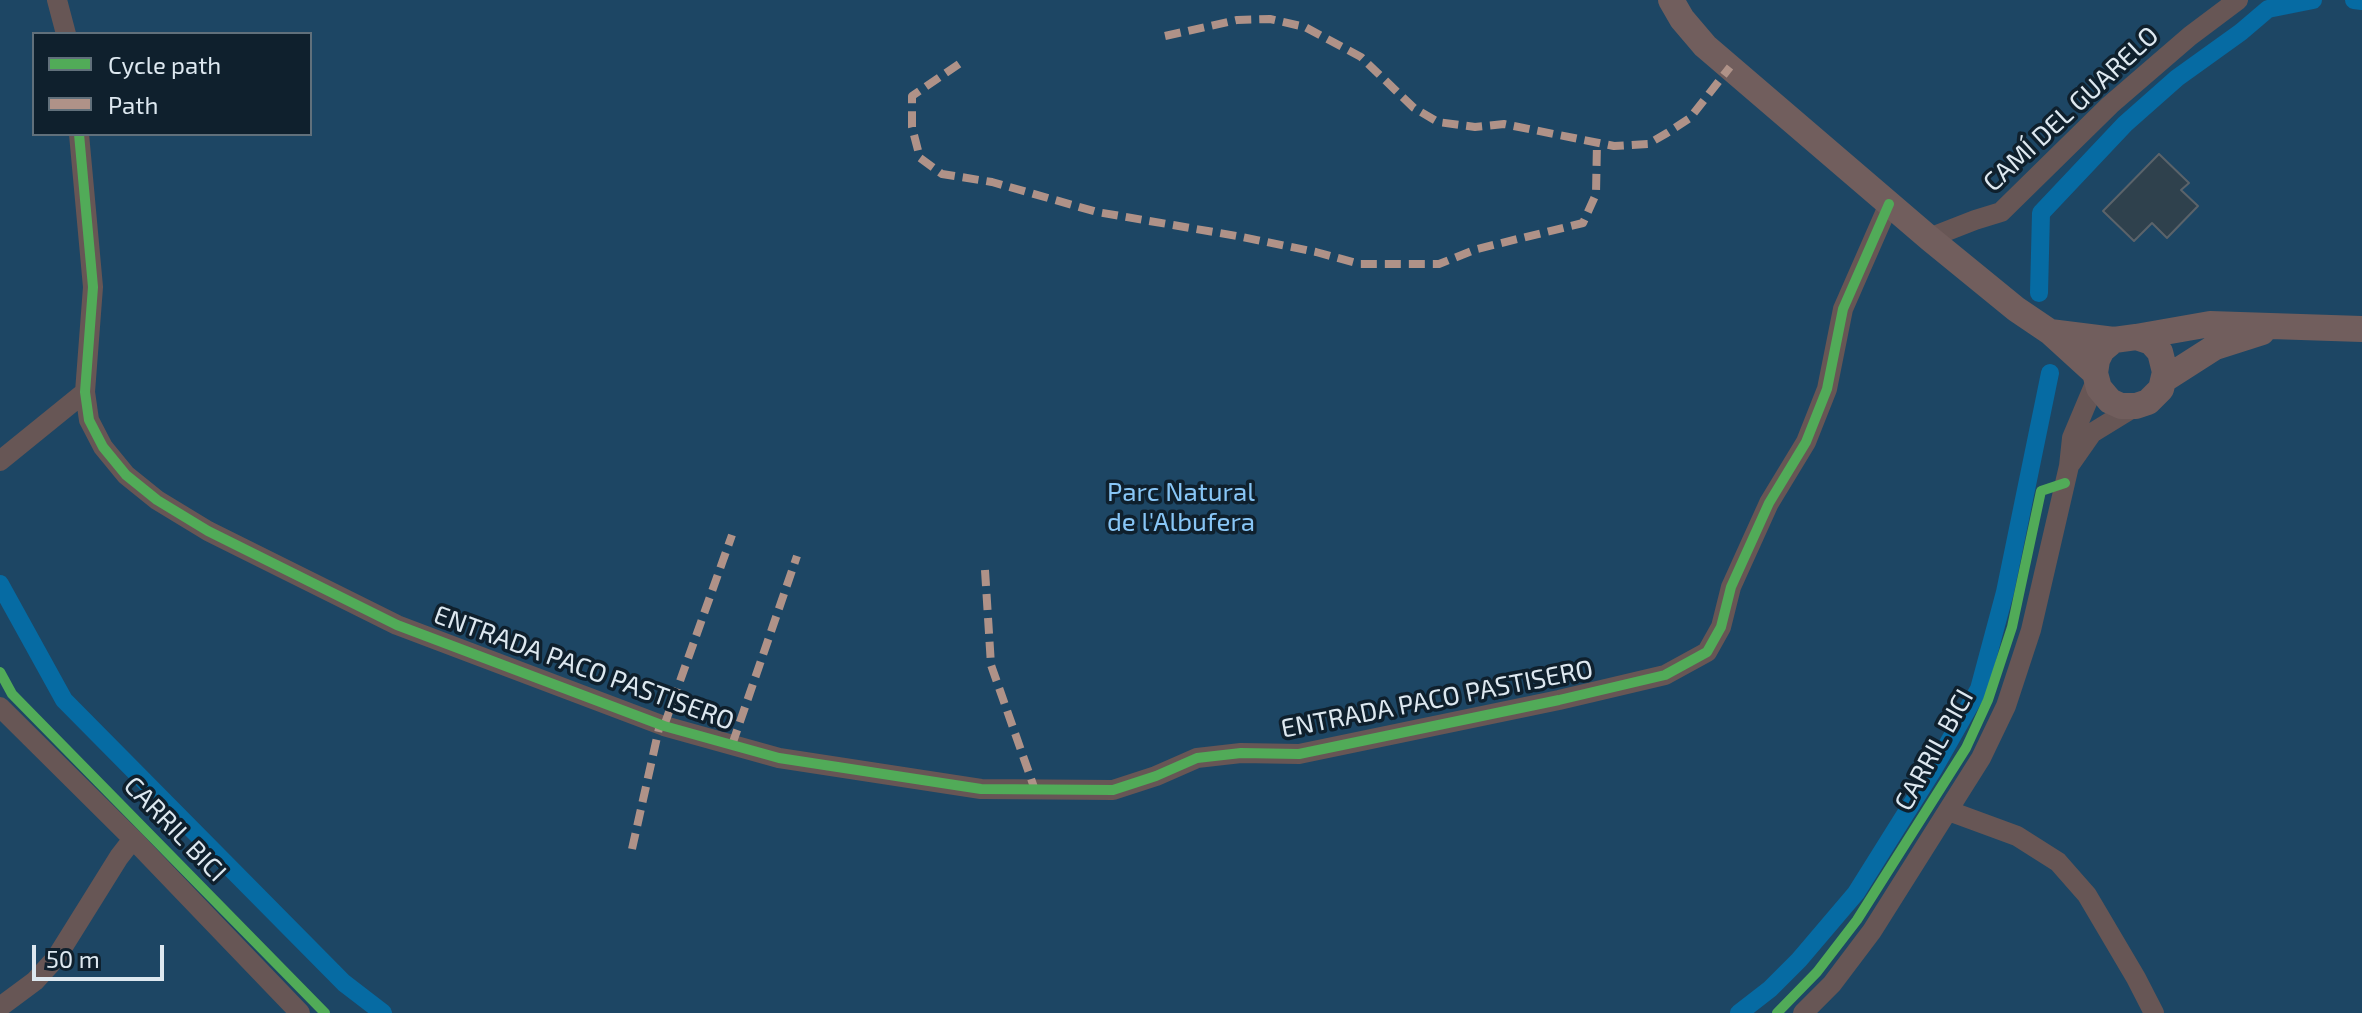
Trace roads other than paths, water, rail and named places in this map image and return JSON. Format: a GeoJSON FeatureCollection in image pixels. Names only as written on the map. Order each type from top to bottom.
{"type":"FeatureCollection","features":[{"type":"Feature","properties":{"kind":"main road"},"geometry":{"type":"LineString","coordinates":[[1671,0],[1682,19],[1705,46],[1929,238],[2016,309],[2050,332],[2096,377],[2101,392],[2110,401],[2121,406],[2136,406],[2153,399],[2165,379],[2215,347],[2281,325]]}},
{"type":"Feature","properties":{"kind":"main road"},"geometry":{"type":"LineString","coordinates":[[2096,377],[2100,354],[2125,338],[2210,324],[2362,329]]}},
{"type":"Feature","properties":{"kind":"main road"},"geometry":{"type":"LineString","coordinates":[[2050,332],[2151,342],[2160,352],[2165,365],[2165,379]]}},
{"type":"Feature","properties":{"kind":"street"},"geometry":{"type":"LineString","coordinates":[[57,0],[65,32]]}},
{"type":"Feature","properties":{"kind":"street","name":"CAMÍ DEL GUARELO"},"geometry":{"type":"LineString","coordinates":[[1929,238],[2001,212],[2110,105],[2190,36],[2238,0]]}},
{"type":"Feature","properties":{"kind":"street","name":"ENTRADA PACO PASTISERO"},"geometry":{"type":"LineString","coordinates":[[79,136],[93,287],[85,392],[89,420],[103,447],[126,475],[157,500],[208,531],[397,625],[664,726],[779,758],[981,789],[1113,790],[1197,758],[1241,753],[1299,754],[1559,700],[1665,675],[1707,652],[1721,627],[1731,587],[1769,503],[1806,442],[1827,389],[1843,309],[1889,204]]}},
{"type":"Feature","properties":{"kind":"street"},"geometry":{"type":"LineString","coordinates":[[1803,1013],[1832,984],[1872,931],[1981,758],[2006,706],[2031,630],[2069,466],[2072,438],[2096,377]]}},
{"type":"Feature","properties":{"kind":"street"},"geometry":{"type":"LineString","coordinates":[[0,461],[85,392]]}},
{"type":"Feature","properties":{"kind":"street"},"geometry":{"type":"LineString","coordinates":[[2069,466],[2092,433],[2136,406]]}},
{"type":"Feature","properties":{"kind":"street"},"geometry":{"type":"LineString","coordinates":[[0,707],[133,839],[300,1013]]}},
{"type":"Feature","properties":{"kind":"street"},"geometry":{"type":"LineString","coordinates":[[1949,811],[2017,836],[2058,862],[2087,895],[2154,1013]]}},
{"type":"Feature","properties":{"kind":"street"},"geometry":{"type":"LineString","coordinates":[[0,1007],[35,981],[56,958],[133,839]]}},
{"type":"Feature","properties":{"kind":"waterway"},"geometry":{"type":"LineString","coordinates":[[2039,293],[2041,213],[2125,124],[2177,78],[2268,9],[2313,0]]}},
{"type":"Feature","properties":{"kind":"waterway"},"geometry":{"type":"LineString","coordinates":[[2354,0],[2362,1]]}},
{"type":"Feature","properties":{"kind":"waterway"},"geometry":{"type":"LineString","coordinates":[[1739,1013],[1770,989],[1799,960],[1856,893],[1933,770],[1979,689],[2005,592],[2050,373]]}},
{"type":"Feature","properties":{"kind":"waterway"},"geometry":{"type":"LineString","coordinates":[[0,584],[64,700],[344,983],[383,1013]]}},
{"type":"Feature","properties":{"kind":"park label","name":"Parc Natural de l'Albufera"},"geometry":{"type":"Point","coordinates":[1181,507]}}]}
